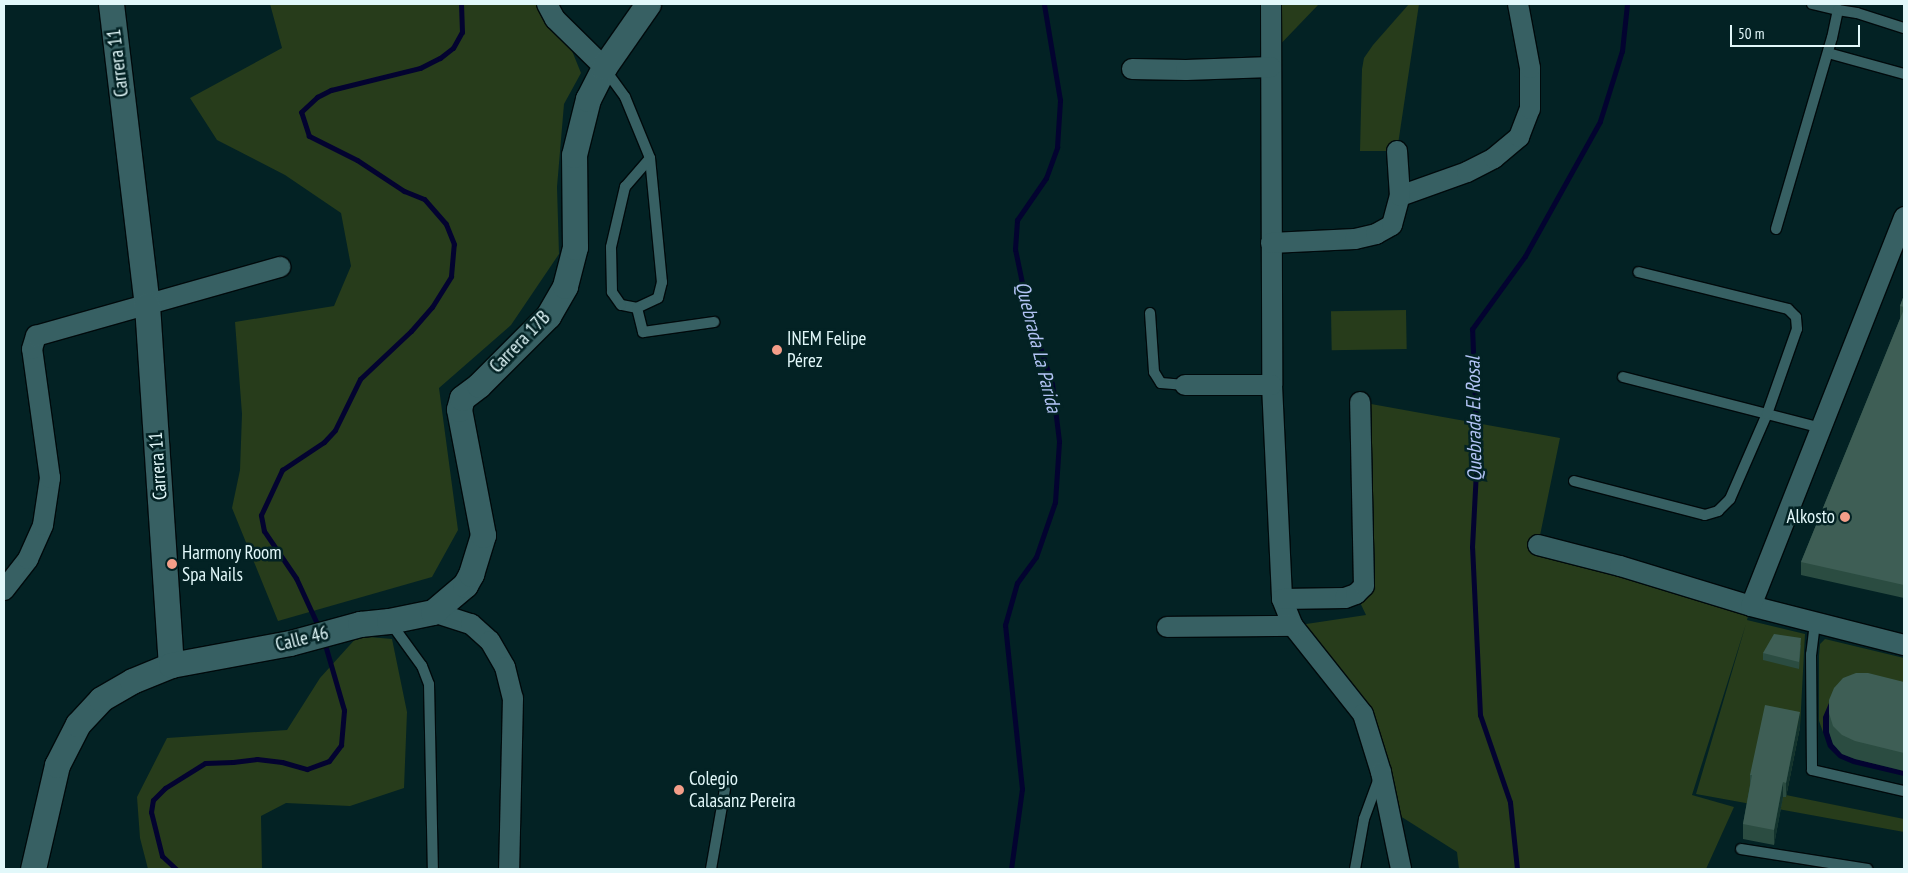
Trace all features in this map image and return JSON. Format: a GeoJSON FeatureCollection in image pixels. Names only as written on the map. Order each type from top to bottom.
{"type":"FeatureCollection","features":[{"type":"Feature","properties":{"kind":"street","name":"Carrera 11"},"geometry":{"type":"LineString","coordinates":[[111,4],[147,306],[172,666]]}},
{"type":"Feature","properties":{"kind":"street"},"geometry":{"type":"LineString","coordinates":[[547,4],[555,20],[604,67]]}},
{"type":"Feature","properties":{"kind":"street","name":"Carrera 17B"},"geometry":{"type":"LineString","coordinates":[[433,612],[465,585],[471,574],[482,535],[460,410],[462,398],[479,385],[548,316],[565,286],[575,247],[574,155],[588,99],[604,67],[648,4]]}},
{"type":"Feature","properties":{"kind":"street"},"geometry":{"type":"LineString","coordinates":[[1271,4],[1272,385],[1282,599],[1293,626],[1362,714],[1381,772],[1400,869]]}},
{"type":"Feature","properties":{"kind":"street"},"geometry":{"type":"LineString","coordinates":[[1400,196],[1467,172],[1494,158],[1519,136],[1530,109],[1530,68],[1518,4]]}},
{"type":"Feature","properties":{"kind":"street"},"geometry":{"type":"LineString","coordinates":[[1132,69],[1186,70],[1272,67]]}},
{"type":"Feature","properties":{"kind":"street"},"geometry":{"type":"LineString","coordinates":[[1271,243],[1355,239],[1376,234],[1392,225],[1400,196],[1397,151]]}},
{"type":"Feature","properties":{"kind":"street"},"geometry":{"type":"LineString","coordinates":[[1751,606],[1904,217]]}},
{"type":"Feature","properties":{"kind":"street"},"geometry":{"type":"LineString","coordinates":[[4,590],[28,559],[44,525],[50,478],[32,349],[36,336],[280,267]]}},
{"type":"Feature","properties":{"kind":"street"},"geometry":{"type":"LineString","coordinates":[[1184,384],[1272,385]]}},
{"type":"Feature","properties":{"kind":"street"},"geometry":{"type":"LineString","coordinates":[[1282,599],[1345,598],[1356,594],[1364,586],[1360,402]]}},
{"type":"Feature","properties":{"kind":"street"},"geometry":{"type":"LineString","coordinates":[[1538,545],[1620,566],[1751,606],[1904,645]]}},
{"type":"Feature","properties":{"kind":"street"},"geometry":{"type":"LineString","coordinates":[[433,612],[471,624],[490,641],[505,667],[513,698],[509,869]]}},
{"type":"Feature","properties":{"kind":"street","name":"Calle 46"},"geometry":{"type":"LineString","coordinates":[[172,666],[290,643],[360,624],[389,621],[433,612]]}},
{"type":"Feature","properties":{"kind":"street"},"geometry":{"type":"LineString","coordinates":[[1167,628],[1293,626]]}},
{"type":"Feature","properties":{"kind":"street"},"geometry":{"type":"LineString","coordinates":[[32,869],[57,765],[78,724],[101,699],[132,681],[172,666]]}},
{"type":"Feature","properties":{"kind":"lane"},"geometry":{"type":"LineString","coordinates":[[1812,4],[1857,13],[1904,28]]}},
{"type":"Feature","properties":{"kind":"lane"},"geometry":{"type":"LineString","coordinates":[[1776,229],[1828,53],[1838,10]]}},
{"type":"Feature","properties":{"kind":"lane"},"geometry":{"type":"LineString","coordinates":[[1828,53],[1904,74]]}},
{"type":"Feature","properties":{"kind":"lane"},"geometry":{"type":"LineString","coordinates":[[604,67],[625,97],[650,158],[662,282],[658,298],[637,308],[620,305],[612,292],[611,247],[624,187],[650,158]]}},
{"type":"Feature","properties":{"kind":"lane"},"geometry":{"type":"LineString","coordinates":[[1574,481],[1705,515],[1718,510],[1730,499],[1767,414],[1797,329],[1796,317],[1788,309],[1639,272]]}},
{"type":"Feature","properties":{"kind":"lane"},"geometry":{"type":"LineString","coordinates":[[637,308],[643,332],[714,322]]}},
{"type":"Feature","properties":{"kind":"lane"},"geometry":{"type":"LineString","coordinates":[[1150,313],[1154,372],[1161,382],[1184,384]]}},
{"type":"Feature","properties":{"kind":"lane"},"geometry":{"type":"LineString","coordinates":[[1623,377],[1821,428]]}},
{"type":"Feature","properties":{"kind":"lane"},"geometry":{"type":"LineString","coordinates":[[389,621],[422,666],[429,684],[433,869]]}},
{"type":"Feature","properties":{"kind":"lane"},"geometry":{"type":"LineString","coordinates":[[1816,623],[1811,654],[1812,770],[1904,791]]}},
{"type":"Feature","properties":{"kind":"lane"},"geometry":{"type":"LineString","coordinates":[[1355,869],[1364,819],[1381,772]]}},
{"type":"Feature","properties":{"kind":"lane"},"geometry":{"type":"LineString","coordinates":[[711,869],[725,789]]}},
{"type":"Feature","properties":{"kind":"lane"},"geometry":{"type":"LineString","coordinates":[[1741,849],[1867,869]]}},
{"type":"Feature","properties":{"kind":"green space"},"geometry":{"type":"Polygon","coordinates":[[[270,4],[553,4],[581,73],[564,104],[557,187],[559,254],[511,325],[439,388],[458,530],[432,577],[278,621],[232,508],[240,470],[242,414],[235,322],[334,306],[351,266],[341,213],[285,175],[217,140],[190,98],[282,48],[270,4]]]}},
{"type":"Feature","properties":{"kind":"green space"},"geometry":{"type":"Polygon","coordinates":[[[1270,4],[1319,4],[1272,53],[1270,4]]]}},
{"type":"Feature","properties":{"kind":"green space"},"geometry":{"type":"Polygon","coordinates":[[[1409,4],[1419,4],[1397,151],[1360,151],[1362,69],[1364,58],[1409,4]]]}},
{"type":"Feature","properties":{"kind":"green space"},"geometry":{"type":"Polygon","coordinates":[[[1406,310],[1407,349],[1332,350],[1331,311],[1406,310]]]}},
{"type":"Feature","properties":{"kind":"green space"},"geometry":{"type":"Polygon","coordinates":[[[1360,402],[1560,438],[1538,545],[1751,606],[1747,620],[1805,634],[1800,727],[1786,795],[1904,819],[1904,832],[1696,794],[1746,624],[1692,795],[1734,807],[1706,869],[1459,869],[1457,852],[1397,814],[1365,723],[1293,626],[1366,615],[1356,594],[1360,402]]]}},
{"type":"Feature","properties":{"kind":"green space"},"geometry":{"type":"Polygon","coordinates":[[[358,636],[392,639],[407,712],[404,788],[350,806],[286,803],[261,816],[262,869],[148,869],[140,838],[137,797],[167,738],[287,730],[320,678],[358,636]]]}},
{"type":"Feature","properties":{"kind":"green space"},"geometry":{"type":"Polygon","coordinates":[[[1825,639],[1904,658],[1904,696],[1823,717],[1823,732],[1819,721],[1819,655],[1820,644],[1825,639]]]}},
{"type":"Feature","properties":{"kind":"shaded area"},"geometry":{"type":"Polygon","coordinates":[[[1829,703],[1829,732],[1833,744],[1842,754],[1904,771],[1904,776],[1853,764],[1839,758],[1828,747],[1823,732],[1823,717],[1829,703]]]}},
{"type":"Feature","properties":{"kind":"building"},"geometry":{"type":"Polygon","coordinates":[[[1904,295],[1904,307],[1900,306],[1904,295]]]}},
{"type":"Feature","properties":{"kind":"building"},"geometry":{"type":"Polygon","coordinates":[[[1904,309],[1904,585],[1801,562],[1904,309]]]}},
{"type":"Feature","properties":{"kind":"building"},"geometry":{"type":"Polygon","coordinates":[[[1774,634],[1801,638],[1799,662],[1763,653],[1774,634]]]}},
{"type":"Feature","properties":{"kind":"building"},"geometry":{"type":"Polygon","coordinates":[[[1856,673],[1868,673],[1904,682],[1904,753],[1855,741],[1842,735],[1833,726],[1829,713],[1829,700],[1834,688],[1843,678],[1856,673]]]}},
{"type":"Feature","properties":{"kind":"building"},"geometry":{"type":"Polygon","coordinates":[[[1765,705],[1800,712],[1786,783],[1783,782],[1774,830],[1743,824],[1752,775],[1750,775],[1765,705]]]}},
{"type":"Feature","properties":{"kind":"waterway"},"geometry":{"type":"LineString","coordinates":[[319,628],[296,578],[264,531],[261,515],[282,470],[324,442],[335,430],[360,379],[411,331],[432,307],[451,276],[454,244],[446,224],[424,199],[404,191],[357,160],[309,136],[301,112],[317,97],[331,90],[420,68],[440,58],[453,48],[462,32],[461,4]]}},
{"type":"Feature","properties":{"kind":"waterway","name":"Quebrada La Parida"},"geometry":{"type":"LineString","coordinates":[[1011,869],[1022,789],[1005,625],[1017,583],[1036,557],[1055,502],[1059,441],[1052,384],[1027,307],[1015,249],[1017,220],[1046,178],[1057,147],[1060,100],[1044,4]]}},
{"type":"Feature","properties":{"kind":"waterway","name":"Quebrada El Rosal"},"geometry":{"type":"LineString","coordinates":[[1517,869],[1510,802],[1480,715],[1472,547],[1477,451],[1472,329],[1525,256],[1600,121],[1622,51],[1627,4]]}},
{"type":"Feature","properties":{"kind":"waterway"},"geometry":{"type":"LineString","coordinates":[[176,869],[162,856],[151,812],[153,800],[165,788],[205,763],[257,759],[282,762],[307,769],[329,761],[341,745],[344,710],[324,641]]}},
{"type":"Feature","properties":{"kind":"place","name":"INEM Felipe Pérez"},"geometry":{"type":"Point","coordinates":[777,350]}},
{"type":"Feature","properties":{"kind":"place","name":"Alkosto"},"geometry":{"type":"Point","coordinates":[1845,517]}},
{"type":"Feature","properties":{"kind":"place","name":"Harmony Room Spa Nails"},"geometry":{"type":"Point","coordinates":[172,564]}},
{"type":"Feature","properties":{"kind":"place","name":"Colegio Calasanz Pereira"},"geometry":{"type":"Point","coordinates":[679,790]}}]}
